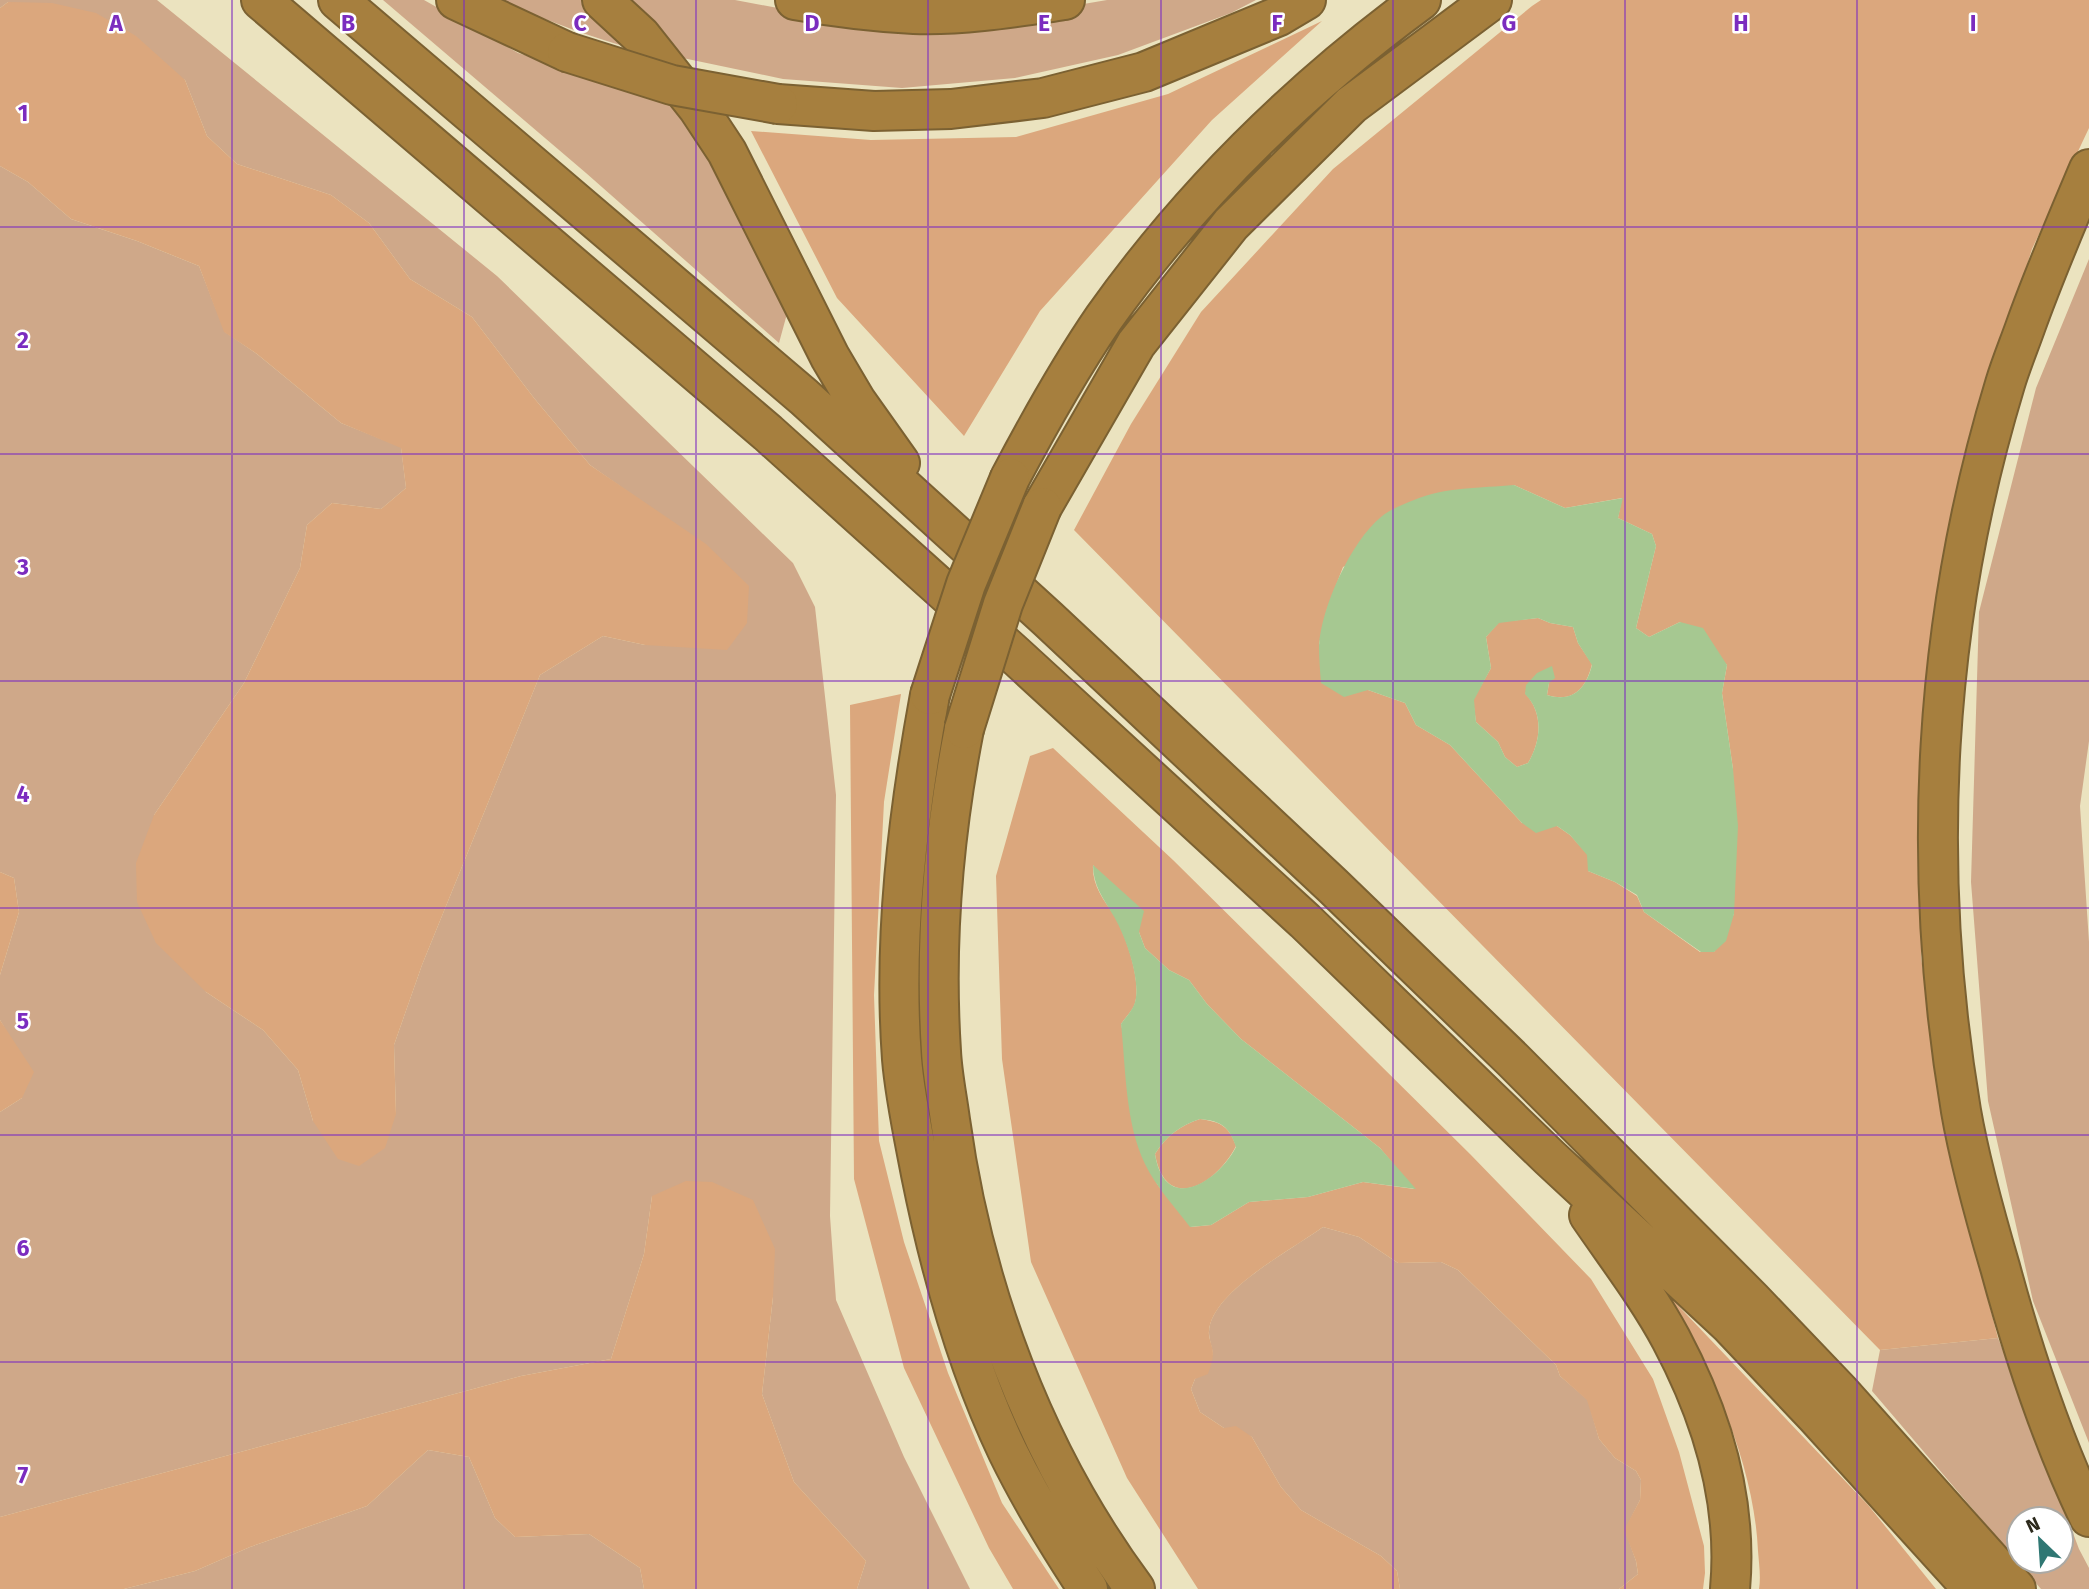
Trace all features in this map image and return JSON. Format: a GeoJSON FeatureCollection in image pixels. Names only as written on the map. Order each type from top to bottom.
{"type":"FeatureCollection","features":[{"type":"Feature","properties":{"kind":"highway"},"geometry":{"type":"LineString","coordinates":[[261,0],[758,424],[1305,921],[1550,1158],[1729,1324],[1973,1589]]}},
{"type":"Feature","properties":{"kind":"highway"},"geometry":{"type":"LineString","coordinates":[[338,0],[804,397],[1323,876],[1513,1060],[1752,1300],[1840,1392],[2016,1589]]}},
{"type":"Feature","properties":{"kind":"highway"},"geometry":{"type":"LineString","coordinates":[[456,0],[567,52],[672,85],[778,104],[874,111],[951,109],[1043,98],[1144,72],[1279,16],[1306,0]]}},
{"type":"Feature","properties":{"kind":"highway"},"geometry":{"type":"LineString","coordinates":[[602,0],[641,36],[698,108],[727,152],[830,357],[856,401],[946,526]]}},
{"type":"Feature","properties":{"kind":"highway"},"geometry":{"type":"LineString","coordinates":[[795,0],[915,14],[1001,9],[1065,0]]}},
{"type":"Feature","properties":{"kind":"highway"},"geometry":{"type":"LineString","coordinates":[[1088,1589],[1057,1542],[1008,1452],[979,1384],[959,1328],[932,1232],[918,1157],[902,1060],[900,956],[905,856],[915,774],[930,695],[966,584],[1010,478],[1054,397],[1104,319],[1150,257],[1200,198],[1303,94],[1421,0]]}},
{"type":"Feature","properties":{"kind":"highway"},"geometry":{"type":"LineString","coordinates":[[1135,1589],[1089,1520],[1044,1439],[994,1313],[967,1218],[954,1150],[941,1053],[939,953],[944,864],[953,787],[964,729],[1003,604],[1042,507],[1136,344],[1231,224],[1351,105],[1492,0]]}},
{"type":"Feature","properties":{"kind":"highway"},"geometry":{"type":"LineString","coordinates":[[2089,169],[2052,254],[2005,382],[1976,494],[1954,607],[1939,747],[1937,882],[1946,1002],[1962,1113],[1986,1216],[2022,1344],[2049,1420],[2089,1517]]}},
{"type":"Feature","properties":{"kind":"highway"},"geometry":{"type":"LineString","coordinates":[[1550,1158],[1671,1338],[1702,1403],[1718,1455],[1730,1516],[1733,1557],[1730,1589]]}},
{"type":"Feature","properties":{"kind":"shaded area"},"geometry":{"type":"Polygon","coordinates":[[[0,0],[157,0],[497,276],[793,563],[815,607],[836,795],[830,1216],[836,1300],[904,1457],[970,1589],[857,1589],[866,1561],[794,1482],[762,1394],[773,1297],[652,1196],[644,1254],[611,1359],[521,1376],[0,1517],[0,1112],[22,1098],[0,1020],[0,975],[19,912],[14,878],[0,872],[0,166],[28,182],[71,219],[199,266],[225,332],[257,354],[341,423],[401,447],[406,488],[381,509],[332,503],[307,525],[300,568],[244,683],[154,815],[206,992],[263,1030],[298,1070],[313,1121],[396,1114],[394,1045],[422,965],[540,675],[603,636],[645,645],[644,503],[590,465],[472,317],[410,279],[369,223],[331,195],[237,164],[207,136],[185,80],[8,2],[0,8],[0,0]]]}},
{"type":"Feature","properties":{"kind":"shaded area"},"geometry":{"type":"Polygon","coordinates":[[[383,0],[424,0],[518,53],[681,104],[788,310],[779,343],[586,173],[383,0]]]}},
{"type":"Feature","properties":{"kind":"shaded area"},"geometry":{"type":"Polygon","coordinates":[[[503,0],[588,0],[640,51],[570,28],[503,0]]]}},
{"type":"Feature","properties":{"kind":"shaded area"},"geometry":{"type":"Polygon","coordinates":[[[623,0],[735,0],[799,12],[1002,18],[1107,0],[1256,0],[1231,13],[1118,55],[1015,78],[902,88],[783,79],[678,57],[623,0]]]}},
{"type":"Feature","properties":{"kind":"shaded area"},"geometry":{"type":"Polygon","coordinates":[[[1541,0],[2089,0],[2089,128],[2032,249],[1958,485],[1937,604],[1921,781],[1921,957],[1949,1151],[1998,1338],[1880,1350],[1074,530],[1131,424],[1201,312],[1333,169],[1541,0]],[[1514,485],[1343,567],[1327,609],[1319,644],[1368,690],[1405,703],[1416,725],[1450,745],[1522,823],[1557,826],[1570,835],[1588,855],[1588,871],[1615,882],[1637,896],[1644,912],[1700,952],[1714,952],[1734,914],[1733,769],[1722,693],[1727,665],[1680,622],[1649,637],[1636,628],[1656,546],[1652,534],[1618,518],[1622,498],[1565,508],[1514,485]]]}},
{"type":"Feature","properties":{"kind":"shaded area"},"geometry":{"type":"Polygon","coordinates":[[[8,2],[52,3],[96,13],[136,36],[185,80],[207,136],[237,164],[331,195],[369,223],[410,279],[472,317],[590,465],[706,544],[749,586],[747,623],[727,650],[645,645],[603,636],[540,675],[422,965],[394,1045],[396,1114],[385,1148],[359,1166],[338,1159],[313,1121],[298,1070],[263,1030],[206,992],[156,943],[137,902],[136,863],[154,815],[244,683],[300,568],[307,525],[332,503],[381,509],[406,488],[401,448],[341,423],[257,354],[224,332],[199,266],[71,219],[28,182],[0,166],[0,8],[8,2]]]}},
{"type":"Feature","properties":{"kind":"shaded area"},"geometry":{"type":"Polygon","coordinates":[[[1322,21],[1212,120],[1040,311],[964,436],[837,298],[751,131],[871,140],[1016,137],[1168,94],[1322,21]]]}},
{"type":"Feature","properties":{"kind":"shaded area"},"geometry":{"type":"Polygon","coordinates":[[[2089,259],[2089,741],[2080,806],[2089,942],[2089,1443],[2033,1301],[1988,1101],[1971,882],[1979,612],[2036,388],[2089,259]]]}},
{"type":"Feature","properties":{"kind":"shaded area"},"geometry":{"type":"Polygon","coordinates":[[[1514,485],[1565,508],[1623,498],[1618,518],[1652,534],[1656,546],[1636,628],[1649,637],[1680,622],[1703,628],[1727,665],[1722,693],[1738,826],[1734,914],[1726,941],[1714,952],[1701,952],[1644,912],[1637,895],[1588,871],[1587,855],[1570,835],[1557,826],[1536,833],[1522,823],[1450,745],[1416,725],[1405,703],[1368,690],[1344,697],[1321,683],[1319,646],[1325,613],[1339,576],[1370,528],[1388,512],[1426,496],[1451,490],[1514,485]],[[1538,618],[1499,623],[1486,637],[1491,668],[1474,700],[1476,722],[1498,742],[1505,757],[1517,767],[1528,763],[1538,737],[1538,718],[1525,694],[1526,685],[1537,673],[1552,666],[1555,678],[1549,683],[1547,695],[1571,695],[1582,687],[1592,665],[1578,643],[1573,627],[1538,618]]]}},
{"type":"Feature","properties":{"kind":"shaded area"},"geometry":{"type":"Polygon","coordinates":[[[1538,618],[1573,627],[1578,643],[1592,664],[1582,687],[1571,695],[1547,695],[1549,683],[1525,693],[1538,719],[1538,737],[1528,763],[1517,767],[1505,757],[1498,742],[1476,722],[1473,700],[1491,668],[1486,637],[1499,622],[1538,618]]]}},
{"type":"Feature","properties":{"kind":"shaded area"},"geometry":{"type":"Polygon","coordinates":[[[901,694],[884,802],[874,995],[879,1141],[904,1242],[948,1373],[1002,1503],[1059,1589],[1013,1589],[989,1548],[904,1368],[854,1179],[850,705],[901,694]]]}},
{"type":"Feature","properties":{"kind":"shaded area"},"geometry":{"type":"Polygon","coordinates":[[[1053,748],[1173,860],[1470,1154],[1591,1279],[1653,1379],[1679,1452],[1704,1546],[1703,1589],[1619,1589],[1638,1574],[1624,1530],[1640,1500],[1641,1480],[1636,1471],[1615,1458],[1599,1439],[1587,1400],[1560,1376],[1556,1365],[1458,1270],[1441,1262],[1398,1263],[1359,1237],[1323,1227],[1256,1272],[1224,1301],[1214,1316],[1209,1331],[1213,1353],[1208,1374],[1195,1379],[1191,1389],[1200,1412],[1224,1428],[1236,1426],[1252,1437],[1281,1487],[1301,1510],[1381,1556],[1397,1571],[1400,1589],[1198,1589],[1127,1478],[1031,1262],[1002,1059],[996,876],[1030,756],[1053,748]],[[1093,865],[1096,885],[1123,935],[1135,973],[1134,1006],[1121,1024],[1157,1184],[1191,1227],[1211,1225],[1249,1202],[1308,1197],[1363,1182],[1414,1189],[1380,1148],[1241,1039],[1207,1004],[1189,980],[1169,970],[1145,948],[1139,932],[1093,865]]]}},
{"type":"Feature","properties":{"kind":"shaded area"},"geometry":{"type":"Polygon","coordinates":[[[1093,865],[1144,911],[1139,932],[1145,948],[1169,970],[1189,980],[1207,1004],[1241,1039],[1380,1148],[1416,1189],[1363,1182],[1308,1197],[1249,1202],[1211,1225],[1190,1227],[1160,1189],[1138,1148],[1127,1096],[1121,1024],[1134,1005],[1134,972],[1123,934],[1099,891],[1093,865]],[[1200,1119],[1186,1124],[1169,1137],[1155,1154],[1161,1173],[1169,1184],[1180,1188],[1192,1187],[1205,1181],[1217,1172],[1236,1147],[1227,1129],[1219,1123],[1200,1119]]]}},
{"type":"Feature","properties":{"kind":"shaded area"},"geometry":{"type":"Polygon","coordinates":[[[0,872],[14,878],[19,912],[0,975],[0,872]]]}},
{"type":"Feature","properties":{"kind":"shaded area"},"geometry":{"type":"Polygon","coordinates":[[[0,1020],[34,1072],[22,1098],[0,1112],[0,1020]]]}},
{"type":"Feature","properties":{"kind":"shaded area"},"geometry":{"type":"Polygon","coordinates":[[[1200,1119],[1223,1126],[1236,1146],[1228,1160],[1205,1181],[1192,1187],[1180,1188],[1170,1184],[1161,1173],[1155,1154],[1174,1132],[1200,1119]]]}},
{"type":"Feature","properties":{"kind":"shaded area"},"geometry":{"type":"Polygon","coordinates":[[[686,1181],[712,1182],[753,1200],[775,1249],[773,1297],[762,1394],[794,1482],[866,1561],[857,1589],[644,1589],[640,1568],[589,1534],[515,1537],[495,1518],[469,1457],[428,1450],[367,1506],[250,1547],[195,1571],[124,1589],[0,1589],[0,1517],[521,1376],[611,1359],[644,1254],[652,1196],[686,1181]]]}},
{"type":"Feature","properties":{"kind":"shaded area"},"geometry":{"type":"Polygon","coordinates":[[[1323,1227],[1359,1237],[1398,1263],[1441,1262],[1458,1270],[1556,1365],[1560,1376],[1588,1400],[1599,1439],[1615,1458],[1636,1471],[1641,1480],[1640,1500],[1625,1530],[1638,1574],[1619,1589],[1400,1589],[1397,1571],[1381,1556],[1301,1510],[1281,1487],[1252,1437],[1224,1428],[1200,1412],[1191,1389],[1213,1354],[1209,1332],[1213,1317],[1223,1302],[1255,1273],[1323,1227]]]}},
{"type":"Feature","properties":{"kind":"shaded area"},"geometry":{"type":"Polygon","coordinates":[[[1667,1294],[1868,1505],[1936,1589],[1759,1589],[1755,1518],[1739,1451],[1714,1385],[1667,1294]]]}},
{"type":"Feature","properties":{"kind":"shaded area"},"geometry":{"type":"Polygon","coordinates":[[[1998,1338],[2062,1505],[2005,1505],[2005,1547],[1872,1391],[1880,1350],[1998,1338]]]}},
{"type":"Feature","properties":{"kind":"shaded area"},"geometry":{"type":"Polygon","coordinates":[[[428,1450],[469,1457],[495,1518],[515,1537],[589,1534],[640,1568],[644,1589],[124,1589],[195,1571],[250,1547],[367,1506],[428,1450]]]}},
{"type":"Feature","properties":{"kind":"shaded area"},"geometry":{"type":"Polygon","coordinates":[[[2075,1538],[2089,1568],[2089,1589],[2041,1589],[2029,1575],[2075,1575],[2075,1538]]]}}]}
